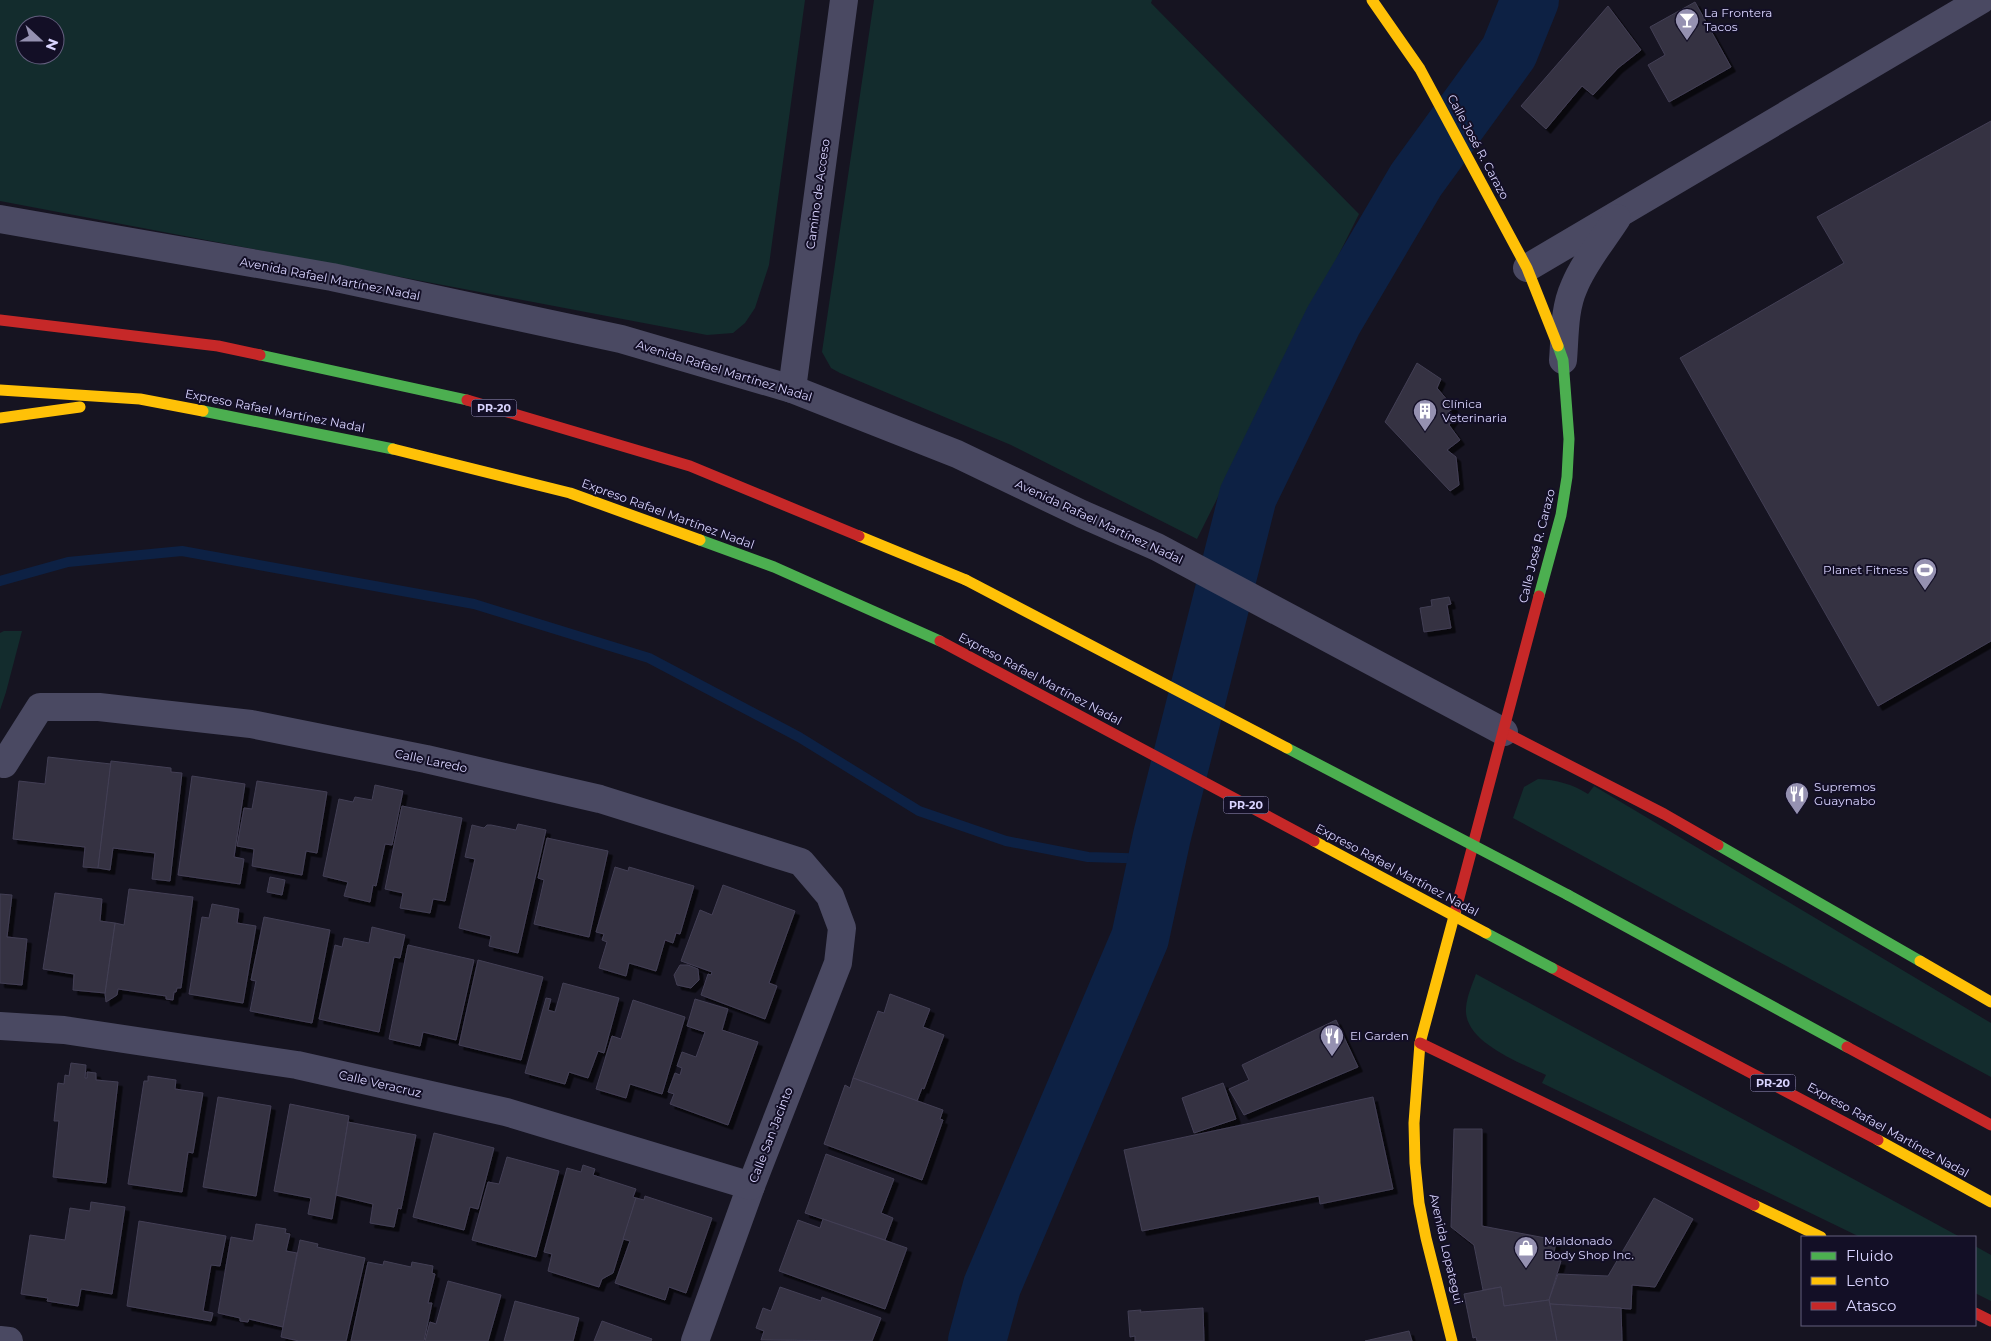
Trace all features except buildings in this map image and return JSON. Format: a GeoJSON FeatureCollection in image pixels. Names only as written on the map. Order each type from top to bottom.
{"type":"FeatureCollection","features":[{"type":"Feature","properties":{"kind":"main road","name":"Calle José R. Carazo"},"geometry":{"type":"LineString","coordinates":[[1372,0],[1420,69],[1526,268],[1563,360],[1569,439],[1567,477],[1561,515],[1420,1043]]}},
{"type":"Feature","properties":{"kind":"main road","name":"PR-20"},"geometry":{"type":"LineString","coordinates":[[0,320],[218,346],[464,399],[690,466],[966,580],[1568,895],[1991,1125]]}},
{"type":"Feature","properties":{"kind":"main road","name":"Expreso Rafael Martínez Nadal"},"geometry":{"type":"LineString","coordinates":[[0,390],[140,399],[408,452],[570,494],[774,567],[940,641],[1552,968],[1822,1109],[1991,1202]]}},
{"type":"Feature","properties":{"kind":"main road"},"geometry":{"type":"LineString","coordinates":[[0,418],[140,399]]}},
{"type":"Feature","properties":{"kind":"main road"},"geometry":{"type":"LineString","coordinates":[[1504,732],[1664,814],[1991,1002]]}},
{"type":"Feature","properties":{"kind":"main road"},"geometry":{"type":"LineString","coordinates":[[1420,1043],[1819,1236]]}},
{"type":"Feature","properties":{"kind":"main road","name":"Avenida Lopategui"},"geometry":{"type":"LineString","coordinates":[[1420,1043],[1414,1126],[1419,1202],[1452,1341]]}},
{"type":"Feature","properties":{"kind":"main road"},"geometry":{"type":"LineString","coordinates":[[1976,1314],[1991,1321]]}},
{"type":"Feature","properties":{"kind":"street","name":"Camino de Acceso"},"geometry":{"type":"LineString","coordinates":[[792,389],[844,0]]}},
{"type":"Feature","properties":{"kind":"street"},"geometry":{"type":"LineString","coordinates":[[1526,268],[1982,0]]}},
{"type":"Feature","properties":{"kind":"street"},"geometry":{"type":"LineString","coordinates":[[1563,360],[1568,308],[1573,288],[1580,274],[1621,212]]}},
{"type":"Feature","properties":{"kind":"street","name":"Avenida Rafael Martínez Nadal"},"geometry":{"type":"LineString","coordinates":[[0,219],[342,279],[621,339],[792,389],[957,454],[1156,547],[1504,732]]}},
{"type":"Feature","properties":{"kind":"street","name":"Calle Laredo"},"geometry":{"type":"LineString","coordinates":[[4,764],[40,707],[99,707],[251,724],[426,760],[600,799],[801,862],[830,896],[842,928]]}},
{"type":"Feature","properties":{"kind":"street","name":"Calle San Jacinto"},"geometry":{"type":"LineString","coordinates":[[695,1341],[751,1186],[838,963],[842,928]]}},
{"type":"Feature","properties":{"kind":"street","name":"Calle Veracruz"},"geometry":{"type":"LineString","coordinates":[[0,1026],[64,1030],[297,1065],[506,1112],[751,1186]]}},
{"type":"Feature","properties":{"kind":"street"},"geometry":{"type":"LineString","coordinates":[[0,1340],[9,1341]]}},
{"type":"Feature","properties":{"kind":"green space"},"geometry":{"type":"Polygon","coordinates":[[[0,0],[805,0],[769,265],[755,308],[745,323],[733,333],[707,335],[0,201],[0,0]]]}},
{"type":"Feature","properties":{"kind":"green space"},"geometry":{"type":"Polygon","coordinates":[[[874,0],[1152,0],[1151,3],[1359,214],[1197,539],[1011,445],[831,368],[822,352],[874,0]]]}},
{"type":"Feature","properties":{"kind":"green space"},"geometry":{"type":"Polygon","coordinates":[[[4,631],[22,631],[0,710],[0,633],[4,631]]]}},
{"type":"Feature","properties":{"kind":"green space"},"geometry":{"type":"Polygon","coordinates":[[[1538,779],[1564,783],[1588,794],[1594,786],[1991,1023],[1991,1077],[1513,818],[1524,787],[1538,779]]]}},
{"type":"Feature","properties":{"kind":"green space"},"geometry":{"type":"Polygon","coordinates":[[[1476,974],[1958,1236],[1858,1236],[1542,1083],[1546,1075],[1495,1050],[1474,1031],[1468,1020],[1466,1008],[1476,974]]]}},
{"type":"Feature","properties":{"kind":"green space"},"geometry":{"type":"Polygon","coordinates":[[[1976,1247],[1991,1255],[1991,1301],[1976,1294],[1976,1247]]]}},
{"type":"Feature","properties":{"kind":"waterway"},"geometry":{"type":"LineString","coordinates":[[977,1341],[992,1286],[1140,938],[1162,836],[1248,496],[1333,321],[1416,180],[1509,52],[1530,0]]}},
{"type":"Feature","properties":{"kind":"waterway"},"geometry":{"type":"LineString","coordinates":[[0,581],[68,562],[182,551],[474,604],[649,658],[799,737],[919,811],[1006,841],[1088,857],[1157,859]]}},
{"type":"Feature","properties":{"kind":"traffic: fast"},"geometry":{"type":"LineString","coordinates":[[1539,596],[1561,515],[1567,477],[1569,439],[1563,360],[1558,346]]}},
{"type":"Feature","properties":{"kind":"traffic: fast"},"geometry":{"type":"LineString","coordinates":[[260,355],[467,400]]}},
{"type":"Feature","properties":{"kind":"traffic: fast"},"geometry":{"type":"LineString","coordinates":[[203,411],[393,449]]}},
{"type":"Feature","properties":{"kind":"traffic: fast"},"geometry":{"type":"LineString","coordinates":[[700,540],[774,567],[940,641]]}},
{"type":"Feature","properties":{"kind":"traffic: fast"},"geometry":{"type":"LineString","coordinates":[[1287,748],[1568,895]]}},
{"type":"Feature","properties":{"kind":"traffic: fast"},"geometry":{"type":"LineString","coordinates":[[1718,845],[1920,961]]}},
{"type":"Feature","properties":{"kind":"traffic: fast"},"geometry":{"type":"LineString","coordinates":[[1568,895],[1847,1047]]}},
{"type":"Feature","properties":{"kind":"traffic: fast"},"geometry":{"type":"LineString","coordinates":[[1486,933],[1552,968]]}},
{"type":"Feature","properties":{"kind":"traffic: slow"},"geometry":{"type":"LineString","coordinates":[[1372,0],[1420,69],[1527,268],[1558,346]]}},
{"type":"Feature","properties":{"kind":"traffic: slow"},"geometry":{"type":"LineString","coordinates":[[0,390],[140,399],[203,411]]}},
{"type":"Feature","properties":{"kind":"traffic: slow"},"geometry":{"type":"LineString","coordinates":[[0,418],[80,407]]}},
{"type":"Feature","properties":{"kind":"traffic: slow"},"geometry":{"type":"LineString","coordinates":[[393,449],[570,493],[700,540]]}},
{"type":"Feature","properties":{"kind":"traffic: slow"},"geometry":{"type":"LineString","coordinates":[[859,536],[966,580]]}},
{"type":"Feature","properties":{"kind":"traffic: slow"},"geometry":{"type":"LineString","coordinates":[[966,580],[1287,748]]}},
{"type":"Feature","properties":{"kind":"traffic: slow"},"geometry":{"type":"LineString","coordinates":[[1314,841],[1486,933]]}},
{"type":"Feature","properties":{"kind":"traffic: slow"},"geometry":{"type":"LineString","coordinates":[[1452,1341],[1419,1203],[1414,1123],[1420,1043],[1456,909]]}},
{"type":"Feature","properties":{"kind":"traffic: slow"},"geometry":{"type":"LineString","coordinates":[[1920,961],[1991,1002]]}},
{"type":"Feature","properties":{"kind":"traffic: slow"},"geometry":{"type":"LineString","coordinates":[[1878,1140],[1991,1202]]}},
{"type":"Feature","properties":{"kind":"traffic: slow"},"geometry":{"type":"LineString","coordinates":[[1754,1205],[1819,1236]]}},
{"type":"Feature","properties":{"kind":"traffic: jam"},"geometry":{"type":"LineString","coordinates":[[0,320],[218,346],[260,355]]}},
{"type":"Feature","properties":{"kind":"traffic: jam"},"geometry":{"type":"LineString","coordinates":[[467,400],[690,466],[859,536]]}},
{"type":"Feature","properties":{"kind":"traffic: jam"},"geometry":{"type":"LineString","coordinates":[[1456,909],[1539,596]]}},
{"type":"Feature","properties":{"kind":"traffic: jam"},"geometry":{"type":"LineString","coordinates":[[940,641],[1314,841]]}},
{"type":"Feature","properties":{"kind":"traffic: jam"},"geometry":{"type":"LineString","coordinates":[[1504,732],[1664,814],[1718,845]]}},
{"type":"Feature","properties":{"kind":"traffic: jam"},"geometry":{"type":"LineString","coordinates":[[1552,968],[1878,1140]]}},
{"type":"Feature","properties":{"kind":"traffic: jam"},"geometry":{"type":"LineString","coordinates":[[1420,1043],[1754,1205]]}},
{"type":"Feature","properties":{"kind":"traffic: jam"},"geometry":{"type":"LineString","coordinates":[[1847,1047],[1991,1125]]}},
{"type":"Feature","properties":{"kind":"traffic: jam"},"geometry":{"type":"LineString","coordinates":[[1976,1314],[1991,1321]]}},
{"type":"Feature","properties":{"kind":"place","name":"La Frontera Tacos"},"geometry":{"type":"Point","coordinates":[1687,41]}},
{"type":"Feature","properties":{"kind":"place","name":"Clínica Veterinaria"},"geometry":{"type":"Point","coordinates":[1425,432]}},
{"type":"Feature","properties":{"kind":"place","name":"Planet Fitness"},"geometry":{"type":"Point","coordinates":[1925,591]}},
{"type":"Feature","properties":{"kind":"place","name":"Supremos Guaynabo"},"geometry":{"type":"Point","coordinates":[1797,815]}},
{"type":"Feature","properties":{"kind":"place","name":"El Garden"},"geometry":{"type":"Point","coordinates":[1332,1057]}},
{"type":"Feature","properties":{"kind":"place","name":"Maldonado Body Shop Inc."},"geometry":{"type":"Point","coordinates":[1526,1269]}}]}
